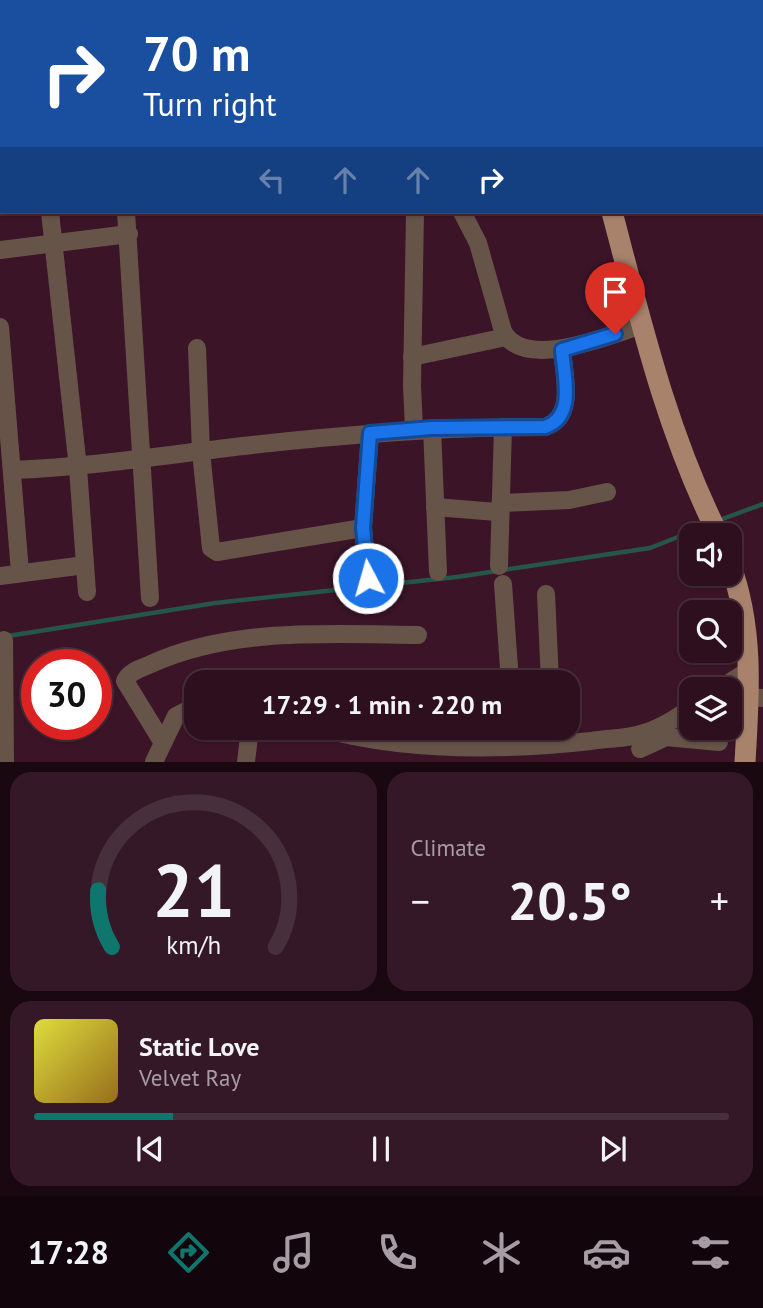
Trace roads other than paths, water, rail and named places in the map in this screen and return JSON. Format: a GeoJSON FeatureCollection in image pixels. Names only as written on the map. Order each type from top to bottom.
{"type":"FeatureCollection","features":[{"type":"Feature","properties":{"kind":"main road"},"geometry":{"type":"LineString","coordinates":[[613,214],[655,374],[699,496],[712,523]]}},
{"type":"Feature","properties":{"kind":"main road"},"geometry":{"type":"LineString","coordinates":[[737,586],[741,597],[749,670],[756,698],[745,762]]}},
{"type":"Feature","properties":{"kind":"street"},"geometry":{"type":"LineString","coordinates":[[50,214],[78,468],[87,593]]}},
{"type":"Feature","properties":{"kind":"street"},"geometry":{"type":"LineString","coordinates":[[126,214],[150,598]]}},
{"type":"Feature","properties":{"kind":"street"},"geometry":{"type":"LineString","coordinates":[[415,214],[412,357],[435,507],[438,572]]}},
{"type":"Feature","properties":{"kind":"street"},"geometry":{"type":"LineString","coordinates":[[463,214],[478,243],[506,337]]}},
{"type":"Feature","properties":{"kind":"street"},"geometry":{"type":"LineString","coordinates":[[0,250],[129,234]]}},
{"type":"Feature","properties":{"kind":"street"},"geometry":{"type":"LineString","coordinates":[[412,357],[506,337],[530,348],[562,350],[642,325]]}},
{"type":"Feature","properties":{"kind":"street"},"geometry":{"type":"LineString","coordinates":[[0,327],[5,439],[12,470],[20,572]]}},
{"type":"Feature","properties":{"kind":"street"},"geometry":{"type":"LineString","coordinates":[[197,348],[201,452],[209,543],[214,551],[363,528]]}},
{"type":"Feature","properties":{"kind":"street"},"geometry":{"type":"LineString","coordinates":[[12,470],[78,468],[143,458],[423,428],[545,427],[554,424],[563,415],[565,408],[562,350]]}},
{"type":"Feature","properties":{"kind":"street"},"geometry":{"type":"LineString","coordinates":[[503,427],[501,575],[509,670]]}},
{"type":"Feature","properties":{"kind":"street"},"geometry":{"type":"LineString","coordinates":[[368,578],[363,528],[370,433]]}},
{"type":"Feature","properties":{"kind":"street"},"geometry":{"type":"LineString","coordinates":[[501,503],[569,500],[607,492]]}},
{"type":"Feature","properties":{"kind":"street"},"geometry":{"type":"LineString","coordinates":[[435,507],[496,512],[501,503]]}},
{"type":"Feature","properties":{"kind":"street"},"geometry":{"type":"LineString","coordinates":[[0,576],[85,565]]}},
{"type":"Feature","properties":{"kind":"street"},"geometry":{"type":"LineString","coordinates":[[546,594],[550,670]]}},
{"type":"Feature","properties":{"kind":"street"},"geometry":{"type":"LineString","coordinates":[[163,743],[125,681],[130,674],[173,654],[217,643],[338,635],[418,635]]}},
{"type":"Feature","properties":{"kind":"street"},"geometry":{"type":"LineString","coordinates":[[4,640],[5,762]]}},
{"type":"Feature","properties":{"kind":"street"},"geometry":{"type":"LineString","coordinates":[[738,677],[749,670]]}},
{"type":"Feature","properties":{"kind":"street"},"geometry":{"type":"LineString","coordinates":[[154,762],[176,716],[184,712]]}},
{"type":"Feature","properties":{"kind":"street"},"geometry":{"type":"LineString","coordinates":[[640,748],[662,727],[679,716]]}},
{"type":"Feature","properties":{"kind":"street"},"geometry":{"type":"LineString","coordinates":[[580,740],[640,748],[666,737],[719,741]]}},
{"type":"Feature","properties":{"kind":"street"},"geometry":{"type":"LineString","coordinates":[[246,762],[249,740]]}},
{"type":"Feature","properties":{"kind":"street"},"geometry":{"type":"LineString","coordinates":[[377,740],[430,754],[499,740]]}},
{"type":"Feature","properties":{"kind":"waterway"},"geometry":{"type":"LineString","coordinates":[[717,521],[763,504]]}},
{"type":"Feature","properties":{"kind":"waterway"},"geometry":{"type":"LineString","coordinates":[[8,636],[215,603],[457,577],[650,548],[679,537]]}}]}
